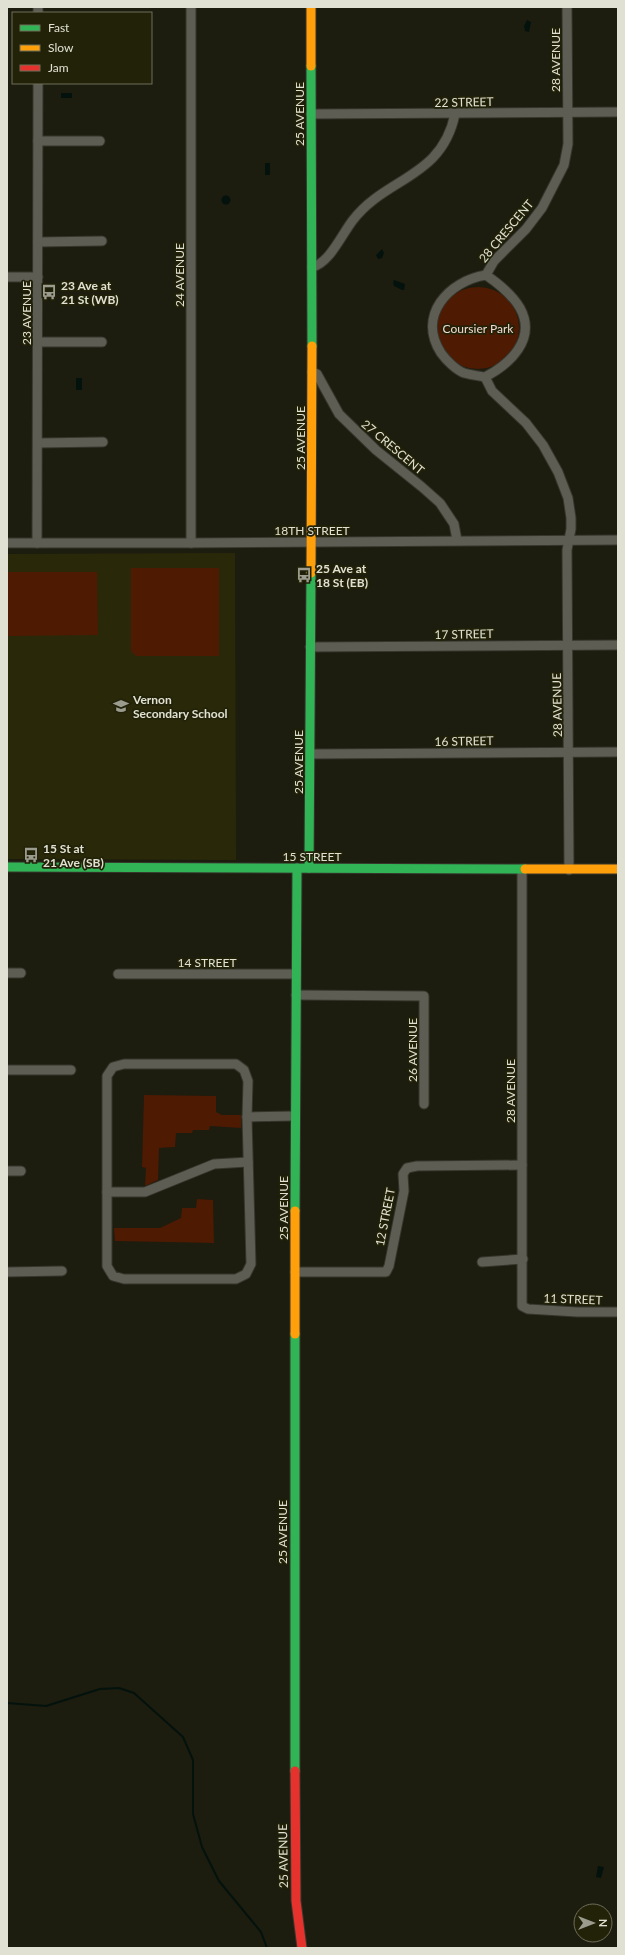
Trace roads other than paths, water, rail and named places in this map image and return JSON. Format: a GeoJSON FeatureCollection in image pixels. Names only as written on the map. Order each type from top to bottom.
{"type":"FeatureCollection","features":[{"type":"Feature","properties":{"kind":"street","name":"24 AVENUE"},"geometry":{"type":"LineString","coordinates":[[191,7],[191,543]]}},
{"type":"Feature","properties":{"kind":"street","name":"25 AVENUE"},"geometry":{"type":"LineString","coordinates":[[309,868],[312,372],[311,7]]}},
{"type":"Feature","properties":{"kind":"street","name":"28 AVENUE"},"geometry":{"type":"LineString","coordinates":[[567,7],[567,112]]}},
{"type":"Feature","properties":{"kind":"street","name":"23 AVENUE"},"geometry":{"type":"LineString","coordinates":[[37,543],[38,84]]}},
{"type":"Feature","properties":{"kind":"street","name":"28 CRESCENT"},"geometry":{"type":"LineString","coordinates":[[486,275],[505,290],[520,308],[524,325],[523,340],[515,354],[502,368],[485,377],[463,372],[445,359],[435,343],[431,326],[434,312],[443,298],[472,278],[486,275],[494,261],[526,229],[538,213],[555,186],[564,165],[568,144],[567,112]]}},
{"type":"Feature","properties":{"kind":"street","name":"22 STREET"},"geometry":{"type":"LineString","coordinates":[[311,114],[618,112]]}},
{"type":"Feature","properties":{"kind":"street"},"geometry":{"type":"LineString","coordinates":[[312,267],[324,262],[354,219],[376,198],[424,168],[442,148],[453,125],[455,114]]}},
{"type":"Feature","properties":{"kind":"street"},"geometry":{"type":"LineString","coordinates":[[38,141],[100,141]]}},
{"type":"Feature","properties":{"kind":"street"},"geometry":{"type":"LineString","coordinates":[[38,242],[102,241]]}},
{"type":"Feature","properties":{"kind":"street"},"geometry":{"type":"LineString","coordinates":[[7,277],[38,277]]}},
{"type":"Feature","properties":{"kind":"street"},"geometry":{"type":"LineString","coordinates":[[38,342],[102,342]]}},
{"type":"Feature","properties":{"kind":"street","name":"27 CRESCENT"},"geometry":{"type":"LineString","coordinates":[[312,372],[318,374],[339,414],[358,434],[440,503],[454,524],[457,540]]}},
{"type":"Feature","properties":{"kind":"street"},"geometry":{"type":"LineString","coordinates":[[485,377],[492,391],[526,423],[538,439],[558,472],[568,498],[571,528],[568,540]]}},
{"type":"Feature","properties":{"kind":"street"},"geometry":{"type":"LineString","coordinates":[[38,443],[103,442]]}},
{"type":"Feature","properties":{"kind":"street","name":"28 AVENUE"},"geometry":{"type":"LineString","coordinates":[[568,540],[569,870]]}},
{"type":"Feature","properties":{"kind":"street","name":"18TH STREET"},"geometry":{"type":"LineString","coordinates":[[7,543],[618,540]]}},
{"type":"Feature","properties":{"kind":"street","name":"17 STREET"},"geometry":{"type":"LineString","coordinates":[[310,647],[618,645]]}},
{"type":"Feature","properties":{"kind":"street","name":"16 STREET"},"geometry":{"type":"LineString","coordinates":[[310,754],[618,752]]}},
{"type":"Feature","properties":{"kind":"street","name":"15 STREET"},"geometry":{"type":"LineString","coordinates":[[7,868],[618,869]]}},
{"type":"Feature","properties":{"kind":"street","name":"25 AVENUE"},"geometry":{"type":"LineString","coordinates":[[298,868],[295,1116],[295,1852],[296,1901],[302,1948]]}},
{"type":"Feature","properties":{"kind":"street","name":"28 AVENUE"},"geometry":{"type":"LineString","coordinates":[[522,869],[522,1306],[528,1310]]}},
{"type":"Feature","properties":{"kind":"street"},"geometry":{"type":"LineString","coordinates":[[7,973],[21,973]]}},
{"type":"Feature","properties":{"kind":"street","name":"14 STREET"},"geometry":{"type":"LineString","coordinates":[[118,974],[296,974]]}},
{"type":"Feature","properties":{"kind":"street","name":"26 AVENUE"},"geometry":{"type":"LineString","coordinates":[[296,995],[424,996],[424,1104]]}},
{"type":"Feature","properties":{"kind":"street"},"geometry":{"type":"LineString","coordinates":[[124,1064],[236,1064],[244,1070],[248,1081],[247,1117],[251,1264],[246,1274],[236,1279],[124,1279],[113,1276],[107,1266],[108,1076],[113,1067],[124,1064]]}},
{"type":"Feature","properties":{"kind":"street"},"geometry":{"type":"LineString","coordinates":[[7,1070],[71,1070]]}},
{"type":"Feature","properties":{"kind":"street"},"geometry":{"type":"LineString","coordinates":[[247,1117],[295,1116]]}},
{"type":"Feature","properties":{"kind":"street"},"geometry":{"type":"LineString","coordinates":[[107,1192],[145,1192],[214,1164],[248,1162]]}},
{"type":"Feature","properties":{"kind":"street","name":"12 STREET"},"geometry":{"type":"LineString","coordinates":[[295,1272],[386,1272],[389,1266],[404,1191],[403,1174],[407,1168],[417,1166],[522,1165]]}},
{"type":"Feature","properties":{"kind":"street"},"geometry":{"type":"LineString","coordinates":[[7,1171],[21,1171]]}},
{"type":"Feature","properties":{"kind":"street"},"geometry":{"type":"LineString","coordinates":[[482,1262],[523,1259]]}},
{"type":"Feature","properties":{"kind":"street"},"geometry":{"type":"LineString","coordinates":[[7,1272],[62,1271]]}},
{"type":"Feature","properties":{"kind":"street","name":"11 STREET"},"geometry":{"type":"LineString","coordinates":[[528,1310],[618,1312]]}},
{"type":"Feature","properties":{"kind":"waterway"},"geometry":{"type":"LineString","coordinates":[[7,1703],[46,1706],[100,1689],[119,1688],[134,1693],[183,1737],[193,1760],[193,1814],[202,1847],[219,1881],[261,1932],[267,1948]]}},
{"type":"Feature","properties":{"kind":"place","name":"23 Ave at 21 St (WB)"},"geometry":{"type":"Point","coordinates":[49,292]}},
{"type":"Feature","properties":{"kind":"place","name":"25 Ave at 18 St (EB)"},"geometry":{"type":"Point","coordinates":[304,575]}},
{"type":"Feature","properties":{"kind":"place","name":"Vernon Secondary School"},"geometry":{"type":"Point","coordinates":[121,706]}},
{"type":"Feature","properties":{"kind":"place","name":"15 St at 21 Ave (SB)"},"geometry":{"type":"Point","coordinates":[31,855]}},
{"type":"Feature","properties":{"kind":"park label","name":"Coursier Park"},"geometry":{"type":"Point","coordinates":[478,328]}}]}
